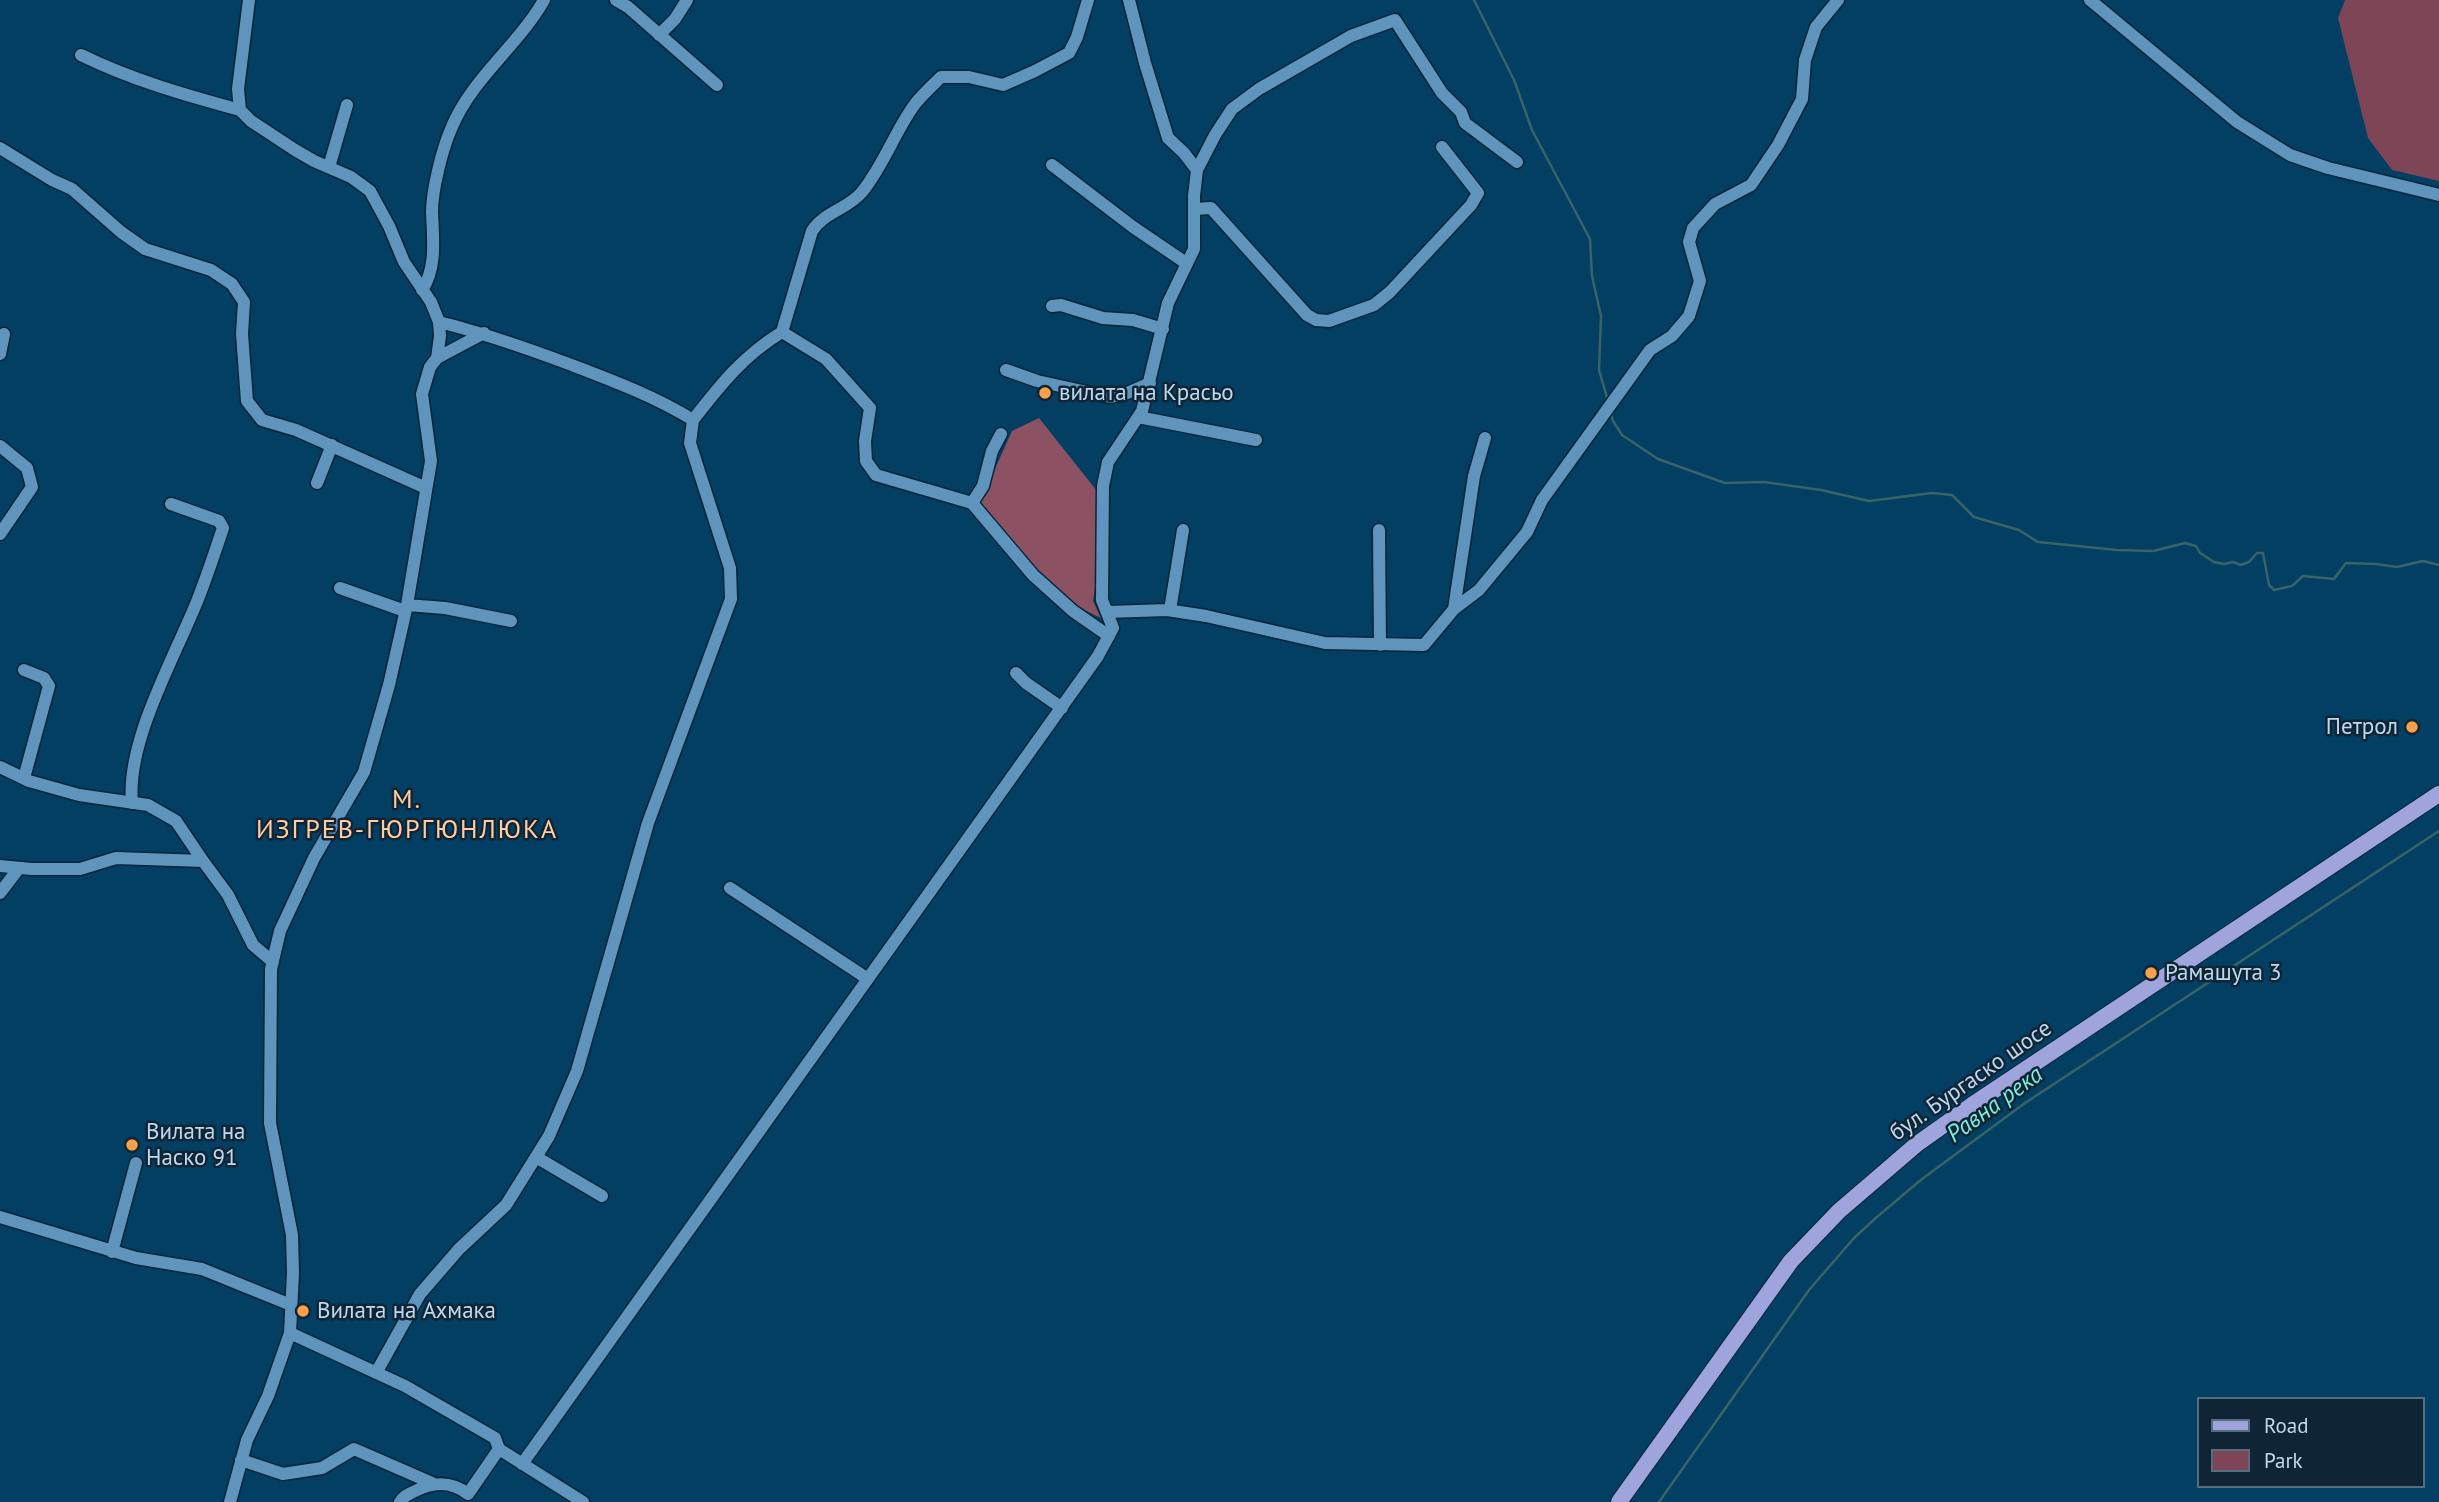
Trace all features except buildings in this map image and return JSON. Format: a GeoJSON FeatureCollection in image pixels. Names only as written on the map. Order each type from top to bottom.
{"type":"FeatureCollection","features":[{"type":"Feature","properties":{"kind":"main road","name":"бул. Бургаско шосе"},"geometry":{"type":"LineString","coordinates":[[1619,1502],[1791,1261],[1839,1211],[1917,1144],[1972,1105],[2439,794]]}},
{"type":"Feature","properties":{"kind":"street"},"geometry":{"type":"LineString","coordinates":[[240,110],[238,89],[250,0]]}},
{"type":"Feature","properties":{"kind":"street"},"geometry":{"type":"LineString","coordinates":[[422,290],[432,264],[432,211],[450,129],[479,83],[534,18],[544,0]]}},
{"type":"Feature","properties":{"kind":"street"},"geometry":{"type":"LineString","coordinates":[[616,0],[628,7],[717,85]]}},
{"type":"Feature","properties":{"kind":"street"},"geometry":{"type":"LineString","coordinates":[[659,35],[675,19],[687,0]]}},
{"type":"Feature","properties":{"kind":"street"},"geometry":{"type":"LineString","coordinates":[[376,1373],[419,1294],[459,1249],[506,1205],[549,1136],[577,1071],[648,823],[731,599],[730,568],[690,443],[693,420],[731,372],[760,346],[782,332],[812,231],[819,220],[860,194],[926,91],[941,77],[970,77],[1003,85],[1069,53],[1077,37],[1088,0]]}},
{"type":"Feature","properties":{"kind":"street"},"geometry":{"type":"LineString","coordinates":[[1129,0],[1168,138],[1197,170]]}},
{"type":"Feature","properties":{"kind":"street"},"geometry":{"type":"LineString","coordinates":[[1107,612],[1170,610],[1325,643],[1424,645],[1454,609],[1479,590],[1527,533],[1542,500],[1650,350],[1672,335],[1689,316],[1700,281],[1689,242],[1693,228],[1715,204],[1751,185],[1778,145],[1802,99],[1805,60],[1816,27],[1838,0]]}},
{"type":"Feature","properties":{"kind":"street"},"geometry":{"type":"LineString","coordinates":[[2090,0],[2237,122],[2290,155],[2328,168],[2439,195]]}},
{"type":"Feature","properties":{"kind":"street"},"geometry":{"type":"LineString","coordinates":[[522,1464],[1062,708],[1109,636],[1113,628],[1102,600],[1103,486],[1108,463],[1138,416],[1150,383],[1168,303],[1194,249],[1197,170],[1214,135],[1232,109],[1259,89],[1351,36],[1395,20],[1442,93],[1461,112],[1465,123],[1517,162]]}},
{"type":"Feature","properties":{"kind":"street"},"geometry":{"type":"LineString","coordinates":[[81,55],[109,69],[180,94],[240,110],[251,121],[314,161],[351,177],[370,191],[404,262],[431,302],[439,322],[437,358]]}},
{"type":"Feature","properties":{"kind":"street"},"geometry":{"type":"LineString","coordinates":[[329,167],[347,105]]}},
{"type":"Feature","properties":{"kind":"street"},"geometry":{"type":"LineString","coordinates":[[1194,209],[1211,208],[1307,314],[1316,320],[1329,321],[1374,305],[1390,292],[1471,205],[1478,193],[1442,147]]}},
{"type":"Feature","properties":{"kind":"street"},"geometry":{"type":"LineString","coordinates":[[0,148],[72,189],[90,207],[145,249],[211,270],[232,284],[244,302],[242,334],[247,401],[262,420],[296,430],[426,488]]}},
{"type":"Feature","properties":{"kind":"street"},"geometry":{"type":"LineString","coordinates":[[1052,165],[1133,227],[1186,263]]}},
{"type":"Feature","properties":{"kind":"street"},"geometry":{"type":"LineString","coordinates":[[1052,306],[1061,304],[1104,318],[1133,320],[1163,329]]}},
{"type":"Feature","properties":{"kind":"street"},"geometry":{"type":"LineString","coordinates":[[439,322],[484,333],[592,373],[670,406],[693,420]]}},
{"type":"Feature","properties":{"kind":"street"},"geometry":{"type":"LineString","coordinates":[[782,332],[826,359],[870,408],[865,440],[866,461],[876,475],[972,503],[1033,575],[1073,611],[1109,636]]}},
{"type":"Feature","properties":{"kind":"street"},"geometry":{"type":"LineString","coordinates":[[230,1502],[247,1440],[268,1396],[290,1333],[292,1235],[270,1123],[273,962],[280,931],[314,858],[364,772],[389,685],[406,608],[431,460],[422,394],[430,368],[437,358],[484,333]]}},
{"type":"Feature","properties":{"kind":"street"},"geometry":{"type":"LineString","coordinates":[[0,354],[4,334]]}},
{"type":"Feature","properties":{"kind":"street"},"geometry":{"type":"LineString","coordinates":[[1006,370],[1038,381],[1110,397],[1125,394],[1150,383]]}},
{"type":"Feature","properties":{"kind":"street"},"geometry":{"type":"LineString","coordinates":[[1138,416],[1256,440]]}},
{"type":"Feature","properties":{"kind":"street"},"geometry":{"type":"LineString","coordinates":[[972,503],[983,486],[992,451],[1001,434]]}},
{"type":"Feature","properties":{"kind":"street"},"geometry":{"type":"LineString","coordinates":[[1454,609],[1474,476],[1485,438]]}},
{"type":"Feature","properties":{"kind":"street"},"geometry":{"type":"LineString","coordinates":[[317,483],[332,445]]}},
{"type":"Feature","properties":{"kind":"street"},"geometry":{"type":"LineString","coordinates":[[0,446],[27,468],[32,487],[0,534]]}},
{"type":"Feature","properties":{"kind":"street"},"geometry":{"type":"LineString","coordinates":[[132,803],[130,783],[136,748],[199,598],[223,528],[219,521],[171,504]]}},
{"type":"Feature","properties":{"kind":"street"},"geometry":{"type":"LineString","coordinates":[[1170,610],[1183,530]]}},
{"type":"Feature","properties":{"kind":"street"},"geometry":{"type":"LineString","coordinates":[[1379,530],[1380,645]]}},
{"type":"Feature","properties":{"kind":"street"},"geometry":{"type":"LineString","coordinates":[[340,588],[406,608],[445,608],[511,621]]}},
{"type":"Feature","properties":{"kind":"street"},"geometry":{"type":"LineString","coordinates":[[24,670],[44,678],[49,686],[24,778]]}},
{"type":"Feature","properties":{"kind":"street"},"geometry":{"type":"LineString","coordinates":[[1016,673],[1062,708]]}},
{"type":"Feature","properties":{"kind":"street"},"geometry":{"type":"LineString","coordinates":[[0,767],[24,778],[79,795],[148,805],[176,821],[228,895],[253,945],[273,962]]}},
{"type":"Feature","properties":{"kind":"street"},"geometry":{"type":"LineString","coordinates":[[0,866],[80,869],[116,858],[204,861]]}},
{"type":"Feature","properties":{"kind":"street"},"geometry":{"type":"LineString","coordinates":[[0,893],[19,868]]}},
{"type":"Feature","properties":{"kind":"street"},"geometry":{"type":"LineString","coordinates":[[730,888],[868,979]]}},
{"type":"Feature","properties":{"kind":"street"},"geometry":{"type":"LineString","coordinates":[[536,1157],[602,1196]]}},
{"type":"Feature","properties":{"kind":"street"},"geometry":{"type":"LineString","coordinates":[[112,1252],[136,1163]]}},
{"type":"Feature","properties":{"kind":"street"},"geometry":{"type":"LineString","coordinates":[[0,1216],[112,1252],[202,1269],[291,1304]]}},
{"type":"Feature","properties":{"kind":"street"},"geometry":{"type":"LineString","coordinates":[[290,1333],[405,1386],[495,1438],[499,1449],[583,1502]]}},
{"type":"Feature","properties":{"kind":"street"},"geometry":{"type":"LineString","coordinates":[[242,1460],[283,1474],[321,1468],[354,1448],[432,1483],[459,1487],[468,1494],[499,1449]]}},
{"type":"Feature","properties":{"kind":"street"},"geometry":{"type":"LineString","coordinates":[[400,1502],[403,1497],[432,1483]]}},
{"type":"Feature","properties":{"kind":"green space"},"geometry":{"type":"Polygon","coordinates":[[[2345,0],[2439,0],[2439,181],[2392,170],[2368,138],[2338,18],[2345,0]]]}},
{"type":"Feature","properties":{"kind":"shaded area"},"geometry":{"type":"Polygon","coordinates":[[[1039,418],[1097,491],[1098,567],[1093,601],[1101,618],[1076,606],[1038,573],[980,502],[1012,431],[1039,418]]]}},
{"type":"Feature","properties":{"kind":"waterway"},"geometry":{"type":"LineString","coordinates":[[1474,0],[1514,80],[1532,130],[1590,239],[1592,276],[1601,316],[1599,370],[1608,401]]}},
{"type":"Feature","properties":{"kind":"waterway"},"geometry":{"type":"LineString","coordinates":[[1610,411],[1622,435],[1658,459],[1725,483],[1764,482],[1821,490],[1869,501],[1932,493],[1952,495],[1974,517],[2019,530],[2038,542],[2153,551],[2185,543],[2196,546],[2200,553],[2214,562],[2241,565],[2249,562],[2257,553],[2263,553],[2269,585],[2274,590],[2292,586],[2303,576],[2334,579],[2346,563],[2397,567],[2423,561],[2439,565]]}},
{"type":"Feature","properties":{"kind":"waterway","name":"Равна река"},"geometry":{"type":"LineString","coordinates":[[1659,1502],[1809,1290],[1854,1238],[1878,1216],[1922,1179],[2025,1103],[2439,831]]}},
{"type":"Feature","properties":{"kind":"place","name":"вилата на Красьо"},"geometry":{"type":"Point","coordinates":[1045,393]}},
{"type":"Feature","properties":{"kind":"place","name":"Петрол"},"geometry":{"type":"Point","coordinates":[2412,727]}},
{"type":"Feature","properties":{"kind":"place","name":"Рамашута 3"},"geometry":{"type":"Point","coordinates":[2151,973]}},
{"type":"Feature","properties":{"kind":"place","name":"Вилата на Наско 91"},"geometry":{"type":"Point","coordinates":[132,1145]}},
{"type":"Feature","properties":{"kind":"place","name":"Вилата на Ахмака"},"geometry":{"type":"Point","coordinates":[303,1311]}},
{"type":"Feature","properties":{"kind":"district","name":"М. ИЗГРЕВ-ГЮРГЮНЛЮКА"},"geometry":{"type":"Point","coordinates":[407,816]}}]}
